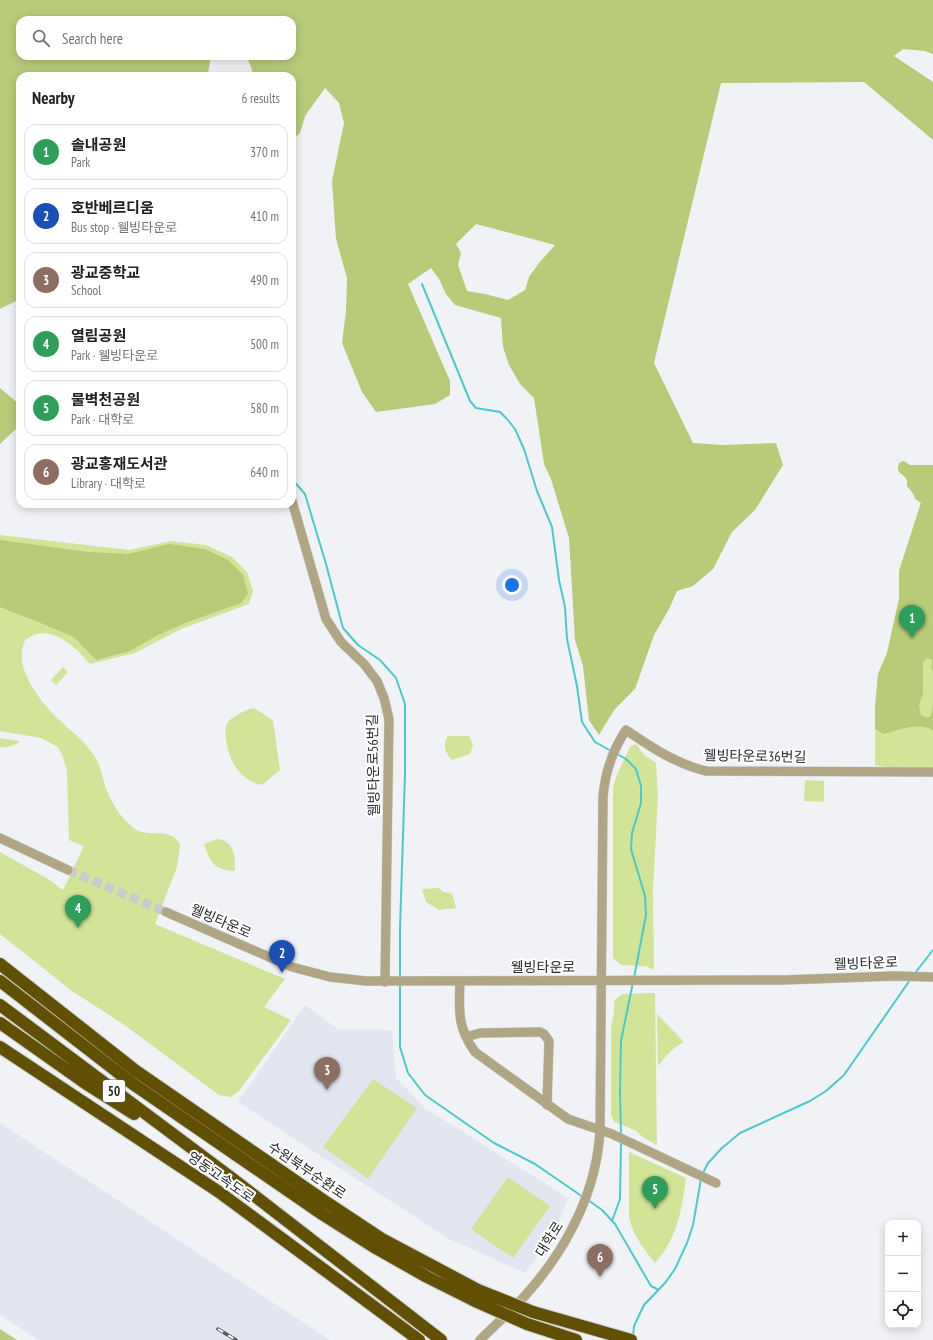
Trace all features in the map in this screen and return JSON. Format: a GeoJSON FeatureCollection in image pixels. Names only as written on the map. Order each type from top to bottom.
{"type":"FeatureCollection","features":[{"type":"Feature","properties":{"kind":"highway","name":"수원북부순환로"},"geometry":{"type":"LineString","coordinates":[[0,964],[136,1071],[382,1239],[476,1296],[527,1324],[576,1340]]}},
{"type":"Feature","properties":{"kind":"highway","name":"수원북부순환로"},"geometry":{"type":"LineString","coordinates":[[0,981],[133,1084],[322,1214],[374,1247],[420,1273],[476,1296],[631,1340]]}},
{"type":"Feature","properties":{"kind":"highway","name":"영동고속도로"},"geometry":{"type":"LineString","coordinates":[[0,1005],[229,1176],[417,1323],[441,1340]]}},
{"type":"Feature","properties":{"kind":"highway","name":"영동고속도로"},"geometry":{"type":"LineString","coordinates":[[0,1023],[88,1085],[229,1176]]}},
{"type":"Feature","properties":{"kind":"highway","name":"영동고속도로"},"geometry":{"type":"LineString","coordinates":[[0,1047],[219,1192],[415,1337]]}},
{"type":"Feature","properties":{"kind":"street","name":"웰빙타운로56번길"},"geometry":{"type":"LineString","coordinates":[[294,508],[326,619],[341,642],[364,664],[377,682],[384,698],[389,719],[390,982]]}},
{"type":"Feature","properties":{"kind":"street","name":"웰빙타운로36번길"},"geometry":{"type":"LineString","coordinates":[[601,981],[604,781],[618,742],[626,730],[667,756],[694,768],[706,771],[933,772]]}},
{"type":"Feature","properties":{"kind":"street"},"geometry":{"type":"LineString","coordinates":[[0,838],[68,870]]}},
{"type":"Feature","properties":{"kind":"street","name":"웰빙타운로"},"geometry":{"type":"LineString","coordinates":[[166,912],[292,967],[330,977],[366,981],[784,980],[932,976]]}},
{"type":"Feature","properties":{"kind":"street"},"geometry":{"type":"LineString","coordinates":[[460,981],[459,1014],[461,1024],[466,1037],[475,1052],[568,1119],[612,1134],[716,1183]]}},
{"type":"Feature","properties":{"kind":"street","name":"대학로"},"geometry":{"type":"LineString","coordinates":[[480,1340],[540,1278],[567,1238],[582,1207],[599,1148],[601,981]]}},
{"type":"Feature","properties":{"kind":"street"},"geometry":{"type":"LineString","coordinates":[[466,1037],[480,1033],[540,1032],[544,1034],[549,1041],[547,1105]]}},
{"type":"Feature","properties":{"kind":"shaded area"},"geometry":{"type":"Polygon","coordinates":[[[305,1005],[338,1029],[392,1030],[396,1078],[425,1108],[568,1198],[560,1220],[543,1249],[525,1273],[449,1239],[238,1102],[305,1005]]]}},
{"type":"Feature","properties":{"kind":"shaded area"},"geometry":{"type":"Polygon","coordinates":[[[0,1123],[330,1340],[38,1340],[0,1315],[0,1123]]]}},
{"type":"Feature","properties":{"kind":"green space"},"geometry":{"type":"Polygon","coordinates":[[[0,0],[933,0],[933,54],[925,51],[903,49],[894,56],[933,82],[933,140],[864,82],[721,83],[654,363],[693,443],[723,445],[776,443],[783,465],[755,510],[732,532],[713,569],[693,586],[677,591],[669,609],[654,635],[635,689],[614,710],[599,735],[589,720],[583,666],[575,640],[569,538],[551,479],[544,464],[534,398],[520,384],[509,365],[503,347],[501,318],[455,305],[446,294],[439,279],[431,268],[408,284],[450,381],[450,395],[435,404],[376,412],[362,392],[342,343],[346,311],[347,278],[336,239],[332,181],[344,123],[339,103],[325,88],[305,116],[300,133],[296,136],[296,72],[253,72],[248,60],[296,60],[296,16],[16,16],[16,60],[210,60],[208,72],[16,72],[16,301],[0,309],[0,0]],[[476,224],[456,244],[461,253],[458,265],[467,291],[508,300],[525,290],[529,277],[555,245],[476,224]]]}},
{"type":"Feature","properties":{"kind":"green space"},"geometry":{"type":"Polygon","coordinates":[[[0,388],[16,402],[16,429],[0,444],[0,388]]]}},
{"type":"Feature","properties":{"kind":"green space"},"geometry":{"type":"Polygon","coordinates":[[[904,461],[910,465],[933,465],[933,670],[931,669],[931,659],[927,658],[923,662],[923,693],[919,706],[921,715],[928,718],[931,716],[933,704],[933,730],[915,727],[884,734],[875,729],[878,674],[887,653],[899,599],[899,571],[921,503],[915,499],[914,495],[907,486],[906,478],[898,471],[899,463],[904,461]]]}},
{"type":"Feature","properties":{"kind":"green space"},"geometry":{"type":"Polygon","coordinates":[[[933,493],[933,768],[890,768],[875,765],[875,708],[878,674],[887,653],[899,599],[899,571],[921,503],[933,493]]]}},
{"type":"Feature","properties":{"kind":"green space"},"geometry":{"type":"Polygon","coordinates":[[[0,535],[129,550],[171,541],[206,545],[232,557],[247,572],[253,591],[249,604],[181,629],[135,653],[90,664],[79,652],[59,637],[44,633],[36,634],[25,640],[22,652],[24,669],[32,687],[49,710],[82,740],[91,751],[99,764],[109,796],[121,816],[135,829],[141,832],[170,835],[175,838],[180,845],[177,867],[155,924],[285,979],[264,1007],[291,1020],[239,1091],[231,1097],[219,1095],[123,1024],[72,991],[0,934],[0,852],[48,879],[63,890],[84,846],[69,840],[67,771],[58,747],[41,738],[0,731],[0,535]]]}},
{"type":"Feature","properties":{"kind":"green space"},"geometry":{"type":"Polygon","coordinates":[[[0,540],[88,552],[128,554],[169,544],[205,549],[228,560],[243,575],[248,594],[241,603],[185,623],[158,635],[130,651],[96,660],[74,637],[0,607],[0,540]]]}},
{"type":"Feature","properties":{"kind":"green space"},"geometry":{"type":"Polygon","coordinates":[[[63,667],[68,672],[56,685],[51,680],[63,667]]]}},
{"type":"Feature","properties":{"kind":"green space"},"geometry":{"type":"Polygon","coordinates":[[[253,708],[273,721],[280,770],[262,785],[247,779],[236,768],[227,747],[225,732],[226,726],[231,719],[246,710],[253,708]]]}},
{"type":"Feature","properties":{"kind":"green space"},"geometry":{"type":"Polygon","coordinates":[[[448,736],[469,736],[473,745],[470,754],[452,760],[445,749],[445,743],[448,736]]]}},
{"type":"Feature","properties":{"kind":"green space"},"geometry":{"type":"Polygon","coordinates":[[[0,738],[20,741],[11,746],[0,747],[0,738]]]}},
{"type":"Feature","properties":{"kind":"green space"},"geometry":{"type":"Polygon","coordinates":[[[636,744],[644,755],[656,763],[658,795],[653,891],[654,970],[646,966],[621,965],[613,958],[613,787],[630,747],[636,744]]]}},
{"type":"Feature","properties":{"kind":"green space"},"geometry":{"type":"Polygon","coordinates":[[[805,780],[824,781],[824,802],[804,801],[805,780]]]}},
{"type":"Feature","properties":{"kind":"green space"},"geometry":{"type":"Polygon","coordinates":[[[218,839],[224,840],[231,846],[235,860],[235,871],[218,867],[211,861],[204,844],[218,839]]]}},
{"type":"Feature","properties":{"kind":"green space"},"geometry":{"type":"Polygon","coordinates":[[[439,888],[443,892],[452,893],[456,908],[439,910],[426,902],[422,889],[439,888]]]}},
{"type":"Feature","properties":{"kind":"green space"},"geometry":{"type":"Polygon","coordinates":[[[655,993],[657,1145],[644,1138],[635,1130],[614,1122],[611,1115],[611,1027],[614,1014],[614,1001],[622,994],[655,993]]]}},
{"type":"Feature","properties":{"kind":"green space"},"geometry":{"type":"Polygon","coordinates":[[[657,1014],[684,1042],[673,1049],[658,1066],[657,1014]]]}},
{"type":"Feature","properties":{"kind":"green space"},"geometry":{"type":"Polygon","coordinates":[[[373,1079],[417,1108],[368,1179],[323,1147],[373,1079]]]}},
{"type":"Feature","properties":{"kind":"green space"},"geometry":{"type":"Polygon","coordinates":[[[629,1152],[686,1178],[683,1201],[673,1234],[669,1244],[655,1263],[636,1236],[629,1217],[629,1152]]]}},
{"type":"Feature","properties":{"kind":"green space"},"geometry":{"type":"Polygon","coordinates":[[[508,1177],[550,1206],[513,1258],[471,1229],[508,1177]]]}},
{"type":"Feature","properties":{"kind":"green space"},"geometry":{"type":"Polygon","coordinates":[[[0,1329],[17,1340],[0,1340],[0,1329]]]}},
{"type":"Feature","properties":{"kind":"waterway"},"geometry":{"type":"LineString","coordinates":[[422,284],[470,401],[476,408],[500,412],[515,429],[524,449],[537,491],[552,527],[559,580],[565,607],[567,639],[577,686],[582,722],[595,742],[611,751]]}},
{"type":"Feature","properties":{"kind":"waterway"},"geometry":{"type":"LineString","coordinates":[[296,484],[305,494],[343,628],[358,645],[380,660],[396,678],[405,704],[405,774],[400,928],[400,978]]}},
{"type":"Feature","properties":{"kind":"waterway"},"geometry":{"type":"LineString","coordinates":[[617,754],[626,759],[636,769],[641,786],[641,803],[632,833],[631,849],[645,896],[646,915],[634,978]]}},
{"type":"Feature","properties":{"kind":"waterway"},"geometry":{"type":"LineString","coordinates":[[915,973],[933,950]]}},
{"type":"Feature","properties":{"kind":"waterway"},"geometry":{"type":"LineString","coordinates":[[703,1173],[708,1163],[722,1148],[740,1133],[810,1101],[826,1091],[844,1075],[910,980]]}},
{"type":"Feature","properties":{"kind":"waterway"},"geometry":{"type":"LineString","coordinates":[[621,1135],[621,1041],[633,982]]}},
{"type":"Feature","properties":{"kind":"waterway"},"geometry":{"type":"LineString","coordinates":[[400,984],[400,1047],[408,1073],[425,1095],[494,1143],[535,1164],[583,1197]]}},
{"type":"Feature","properties":{"kind":"waterway"},"geometry":{"type":"LineString","coordinates":[[612,1221],[620,1199],[621,1141]]}},
{"type":"Feature","properties":{"kind":"waterway"},"geometry":{"type":"LineString","coordinates":[[633,1337],[634,1326],[644,1305],[665,1283],[675,1269],[687,1243],[693,1225],[701,1179]]}},
{"type":"Feature","properties":{"kind":"waterway"},"geometry":{"type":"LineString","coordinates":[[588,1200],[602,1210],[615,1224],[651,1286],[657,1289]]}},
{"type":"Feature","properties":{"kind":"tunnel"},"geometry":{"type":"LineString","coordinates":[[68,870],[166,912]]}},
{"type":"Feature","properties":{"kind":"railway"},"geometry":{"type":"LineString","coordinates":[[218,1329],[236,1340]]}},
{"type":"Feature","properties":{"kind":"place","name":"솔내공원"},"geometry":{"type":"Point","coordinates":[912,638]}},
{"type":"Feature","properties":{"kind":"place","name":"열림공원"},"geometry":{"type":"Point","coordinates":[78,928]}},
{"type":"Feature","properties":{"kind":"place","name":"호반베르디움"},"geometry":{"type":"Point","coordinates":[282,973]}},
{"type":"Feature","properties":{"kind":"place","name":"광교중학교"},"geometry":{"type":"Point","coordinates":[327,1090]}},
{"type":"Feature","properties":{"kind":"place","name":"물벽천공원"},"geometry":{"type":"Point","coordinates":[655,1209]}},
{"type":"Feature","properties":{"kind":"place","name":"광교홍재도서관"},"geometry":{"type":"Point","coordinates":[600,1277]}}]}
